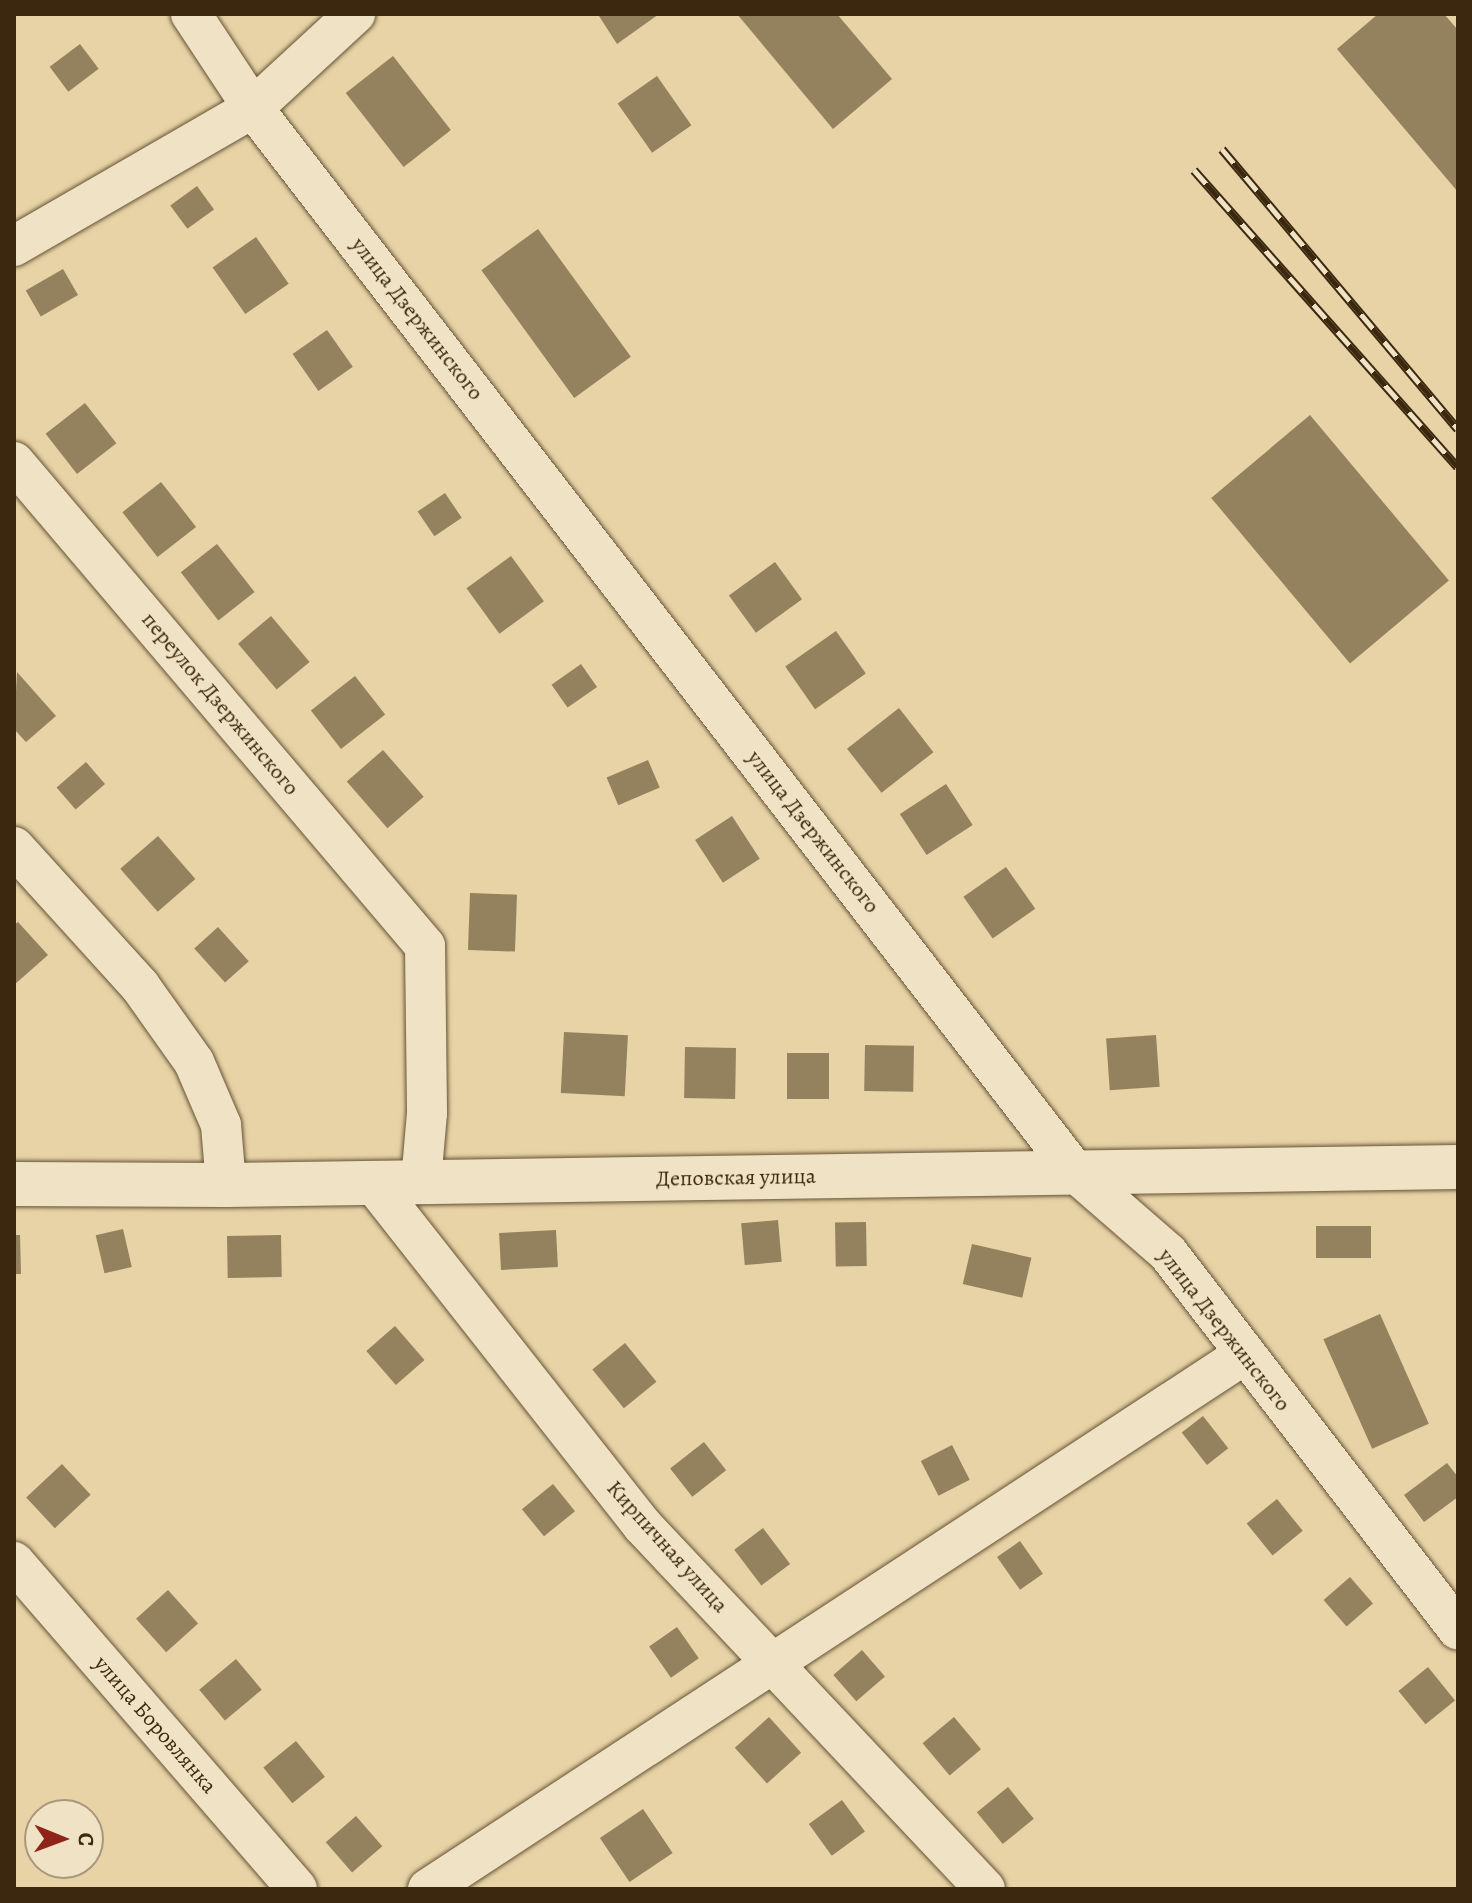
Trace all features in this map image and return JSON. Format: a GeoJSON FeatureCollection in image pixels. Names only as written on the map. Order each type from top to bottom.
{"type":"FeatureCollection","features":[{"type":"Feature","properties":{"kind":"street","name":"улица Дзержинского"},"geometry":{"type":"LineString","coordinates":[[191,14],[253,108],[1076,1173],[1168,1253],[1458,1629]]}},
{"type":"Feature","properties":{"kind":"street"},"geometry":{"type":"LineString","coordinates":[[14,246],[253,108],[355,14]]}},
{"type":"Feature","properties":{"kind":"street","name":"переулок Дзержинского"},"geometry":{"type":"LineString","coordinates":[[14,462],[425,946],[427,1113],[421,1182]]}},
{"type":"Feature","properties":{"kind":"street"},"geometry":{"type":"LineString","coordinates":[[14,847],[140,986],[194,1062],[221,1125],[226,1185]]}},
{"type":"Feature","properties":{"kind":"street","name":"Деповская улица"},"geometry":{"type":"LineString","coordinates":[[14,1184],[226,1185],[1076,1173],[1456,1172]]}},
{"type":"Feature","properties":{"kind":"street","name":"Кирпичная улица"},"geometry":{"type":"LineString","coordinates":[[373,1183],[642,1525],[985,1889]]}},
{"type":"Feature","properties":{"kind":"street"},"geometry":{"type":"LineString","coordinates":[[428,1889],[1245,1354]]}},
{"type":"Feature","properties":{"kind":"street","name":"улица Боровлянка"},"geometry":{"type":"LineString","coordinates":[[14,1562],[297,1889]]}},
{"type":"Feature","properties":{"kind":"building"},"geometry":{"type":"Polygon","coordinates":[[[602,14],[659,14],[617,44],[599,16],[602,14]]]}},
{"type":"Feature","properties":{"kind":"building"},"geometry":{"type":"Polygon","coordinates":[[[737,14],[837,14],[892,79],[833,129],[737,14]]]}},
{"type":"Feature","properties":{"kind":"building"},"geometry":{"type":"Polygon","coordinates":[[[1378,14],[1444,14],[1458,30],[1458,192],[1337,49],[1378,14]]]}},
{"type":"Feature","properties":{"kind":"building"},"geometry":{"type":"Polygon","coordinates":[[[80,44],[99,69],[68,92],[50,67],[80,44]]]}},
{"type":"Feature","properties":{"kind":"building"},"geometry":{"type":"Polygon","coordinates":[[[393,56],[451,130],[404,167],[346,93],[393,56]]]}},
{"type":"Feature","properties":{"kind":"building"},"geometry":{"type":"Polygon","coordinates":[[[657,76],[691,125],[652,153],[618,104],[657,76]]]}},
{"type":"Feature","properties":{"kind":"building"},"geometry":{"type":"Polygon","coordinates":[[[197,186],[214,209],[187,229],[170,205],[197,186]]]}},
{"type":"Feature","properties":{"kind":"building"},"geometry":{"type":"Polygon","coordinates":[[[538,229],[631,357],[574,398],[481,270],[538,229]]]}},
{"type":"Feature","properties":{"kind":"building"},"geometry":{"type":"Polygon","coordinates":[[[256,237],[289,284],[245,314],[213,267],[256,237]]]}},
{"type":"Feature","properties":{"kind":"building"},"geometry":{"type":"Polygon","coordinates":[[[63,269],[78,295],[41,316],[26,290],[63,269]]]}},
{"type":"Feature","properties":{"kind":"building"},"geometry":{"type":"Polygon","coordinates":[[[327,330],[353,367],[318,391],[293,354],[327,330]]]}},
{"type":"Feature","properties":{"kind":"building"},"geometry":{"type":"Polygon","coordinates":[[[85,403],[116,443],[77,474],[46,434],[85,403]]]}},
{"type":"Feature","properties":{"kind":"building"},"geometry":{"type":"Polygon","coordinates":[[[1310,415],[1449,580],[1350,663],[1211,498],[1310,415]]]}},
{"type":"Feature","properties":{"kind":"building"},"geometry":{"type":"Polygon","coordinates":[[[161,482],[196,527],[157,557],[122,512],[161,482]]]}},
{"type":"Feature","properties":{"kind":"building"},"geometry":{"type":"Polygon","coordinates":[[[445,493],[462,518],[434,536],[418,511],[445,493]]]}},
{"type":"Feature","properties":{"kind":"building"},"geometry":{"type":"Polygon","coordinates":[[[217,544],[255,592],[218,620],[181,572],[217,544]]]}},
{"type":"Feature","properties":{"kind":"building"},"geometry":{"type":"Polygon","coordinates":[[[511,556],[544,601],[499,634],[467,588],[511,556]]]}},
{"type":"Feature","properties":{"kind":"building"},"geometry":{"type":"Polygon","coordinates":[[[775,562],[802,599],[756,633],[729,596],[775,562]]]}},
{"type":"Feature","properties":{"kind":"building"},"geometry":{"type":"Polygon","coordinates":[[[271,616],[310,662],[277,690],[238,644],[271,616]]]}},
{"type":"Feature","properties":{"kind":"building"},"geometry":{"type":"Polygon","coordinates":[[[836,631],[866,674],[815,709],[785,667],[836,631]]]}},
{"type":"Feature","properties":{"kind":"building"},"geometry":{"type":"Polygon","coordinates":[[[581,664],[597,687],[568,708],[552,685],[581,664]]]}},
{"type":"Feature","properties":{"kind":"building"},"geometry":{"type":"Polygon","coordinates":[[[17,672],[56,716],[26,742],[14,729],[17,672]]]}},
{"type":"Feature","properties":{"kind":"building"},"geometry":{"type":"Polygon","coordinates":[[[355,676],[385,715],[341,749],[311,710],[355,676]]]}},
{"type":"Feature","properties":{"kind":"building"},"geometry":{"type":"Polygon","coordinates":[[[899,708],[933,752],[881,793],[847,749],[899,708]]]}},
{"type":"Feature","properties":{"kind":"building"},"geometry":{"type":"Polygon","coordinates":[[[383,750],[424,797],[387,828],[347,781],[383,750]]]}},
{"type":"Feature","properties":{"kind":"building"},"geometry":{"type":"Polygon","coordinates":[[[648,760],[660,788],[618,805],[607,778],[648,760]]]}},
{"type":"Feature","properties":{"kind":"building"},"geometry":{"type":"Polygon","coordinates":[[[86,762],[105,784],[76,809],[57,788],[86,762]]]}},
{"type":"Feature","properties":{"kind":"building"},"geometry":{"type":"Polygon","coordinates":[[[946,784],[973,825],[927,855],[900,814],[946,784]]]}},
{"type":"Feature","properties":{"kind":"building"},"geometry":{"type":"Polygon","coordinates":[[[732,816],[760,859],[723,883],[695,840],[732,816]]]}},
{"type":"Feature","properties":{"kind":"building"},"geometry":{"type":"Polygon","coordinates":[[[158,836],[195,879],[158,912],[120,869],[158,836]]]}},
{"type":"Feature","properties":{"kind":"building"},"geometry":{"type":"Polygon","coordinates":[[[1006,867],[1035,909],[993,939],[963,897],[1006,867]]]}},
{"type":"Feature","properties":{"kind":"building"},"geometry":{"type":"Polygon","coordinates":[[[470,893],[517,895],[515,952],[468,950],[470,893]]]}},
{"type":"Feature","properties":{"kind":"building"},"geometry":{"type":"Polygon","coordinates":[[[18,922],[48,955],[14,985],[14,925],[18,922]]]}},
{"type":"Feature","properties":{"kind":"building"},"geometry":{"type":"Polygon","coordinates":[[[218,927],[249,961],[225,983],[194,948],[218,927]]]}},
{"type":"Feature","properties":{"kind":"building"},"geometry":{"type":"Polygon","coordinates":[[[564,1032],[628,1035],[625,1096],[561,1093],[564,1032]]]}},
{"type":"Feature","properties":{"kind":"building"},"geometry":{"type":"Polygon","coordinates":[[[1156,1035],[1160,1087],[1110,1090],[1106,1038],[1156,1035]]]}},
{"type":"Feature","properties":{"kind":"building"},"geometry":{"type":"Polygon","coordinates":[[[865,1045],[914,1046],[913,1092],[864,1091],[865,1045]]]}},
{"type":"Feature","properties":{"kind":"building"},"geometry":{"type":"Polygon","coordinates":[[[685,1047],[736,1048],[735,1099],[684,1098],[685,1047]]]}},
{"type":"Feature","properties":{"kind":"building"},"geometry":{"type":"Polygon","coordinates":[[[787,1053],[829,1053],[829,1099],[787,1099],[787,1053]]]}},
{"type":"Feature","properties":{"kind":"building"},"geometry":{"type":"Polygon","coordinates":[[[778,1220],[782,1262],[745,1265],[741,1223],[778,1220]]]}},
{"type":"Feature","properties":{"kind":"building"},"geometry":{"type":"Polygon","coordinates":[[[866,1222],[867,1266],[836,1267],[835,1223],[866,1222]]]}},
{"type":"Feature","properties":{"kind":"building"},"geometry":{"type":"Polygon","coordinates":[[[1316,1226],[1371,1226],[1371,1258],[1316,1258],[1316,1226]]]}},
{"type":"Feature","properties":{"kind":"building"},"geometry":{"type":"Polygon","coordinates":[[[123,1229],[132,1267],[104,1273],[96,1235],[123,1229]]]}},
{"type":"Feature","properties":{"kind":"building"},"geometry":{"type":"Polygon","coordinates":[[[556,1230],[558,1267],[501,1270],[499,1233],[556,1230]]]}},
{"type":"Feature","properties":{"kind":"building"},"geometry":{"type":"Polygon","coordinates":[[[14,1235],[20,1235],[21,1274],[14,1274],[14,1235]]]}},
{"type":"Feature","properties":{"kind":"building"},"geometry":{"type":"Polygon","coordinates":[[[281,1235],[282,1277],[228,1278],[227,1236],[281,1235]]]}},
{"type":"Feature","properties":{"kind":"building"},"geometry":{"type":"Polygon","coordinates":[[[972,1244],[1031,1258],[1022,1298],[963,1284],[972,1244]]]}},
{"type":"Feature","properties":{"kind":"building"},"geometry":{"type":"Polygon","coordinates":[[[1380,1314],[1429,1424],[1372,1449],[1323,1339],[1380,1314]]]}},
{"type":"Feature","properties":{"kind":"building"},"geometry":{"type":"Polygon","coordinates":[[[395,1326],[425,1360],[396,1385],[366,1351],[395,1326]]]}},
{"type":"Feature","properties":{"kind":"building"},"geometry":{"type":"Polygon","coordinates":[[[625,1343],[656,1382],[624,1408],[592,1369],[625,1343]]]}},
{"type":"Feature","properties":{"kind":"building"},"geometry":{"type":"Polygon","coordinates":[[[1203,1416],[1228,1448],[1207,1465],[1182,1433],[1203,1416]]]}},
{"type":"Feature","properties":{"kind":"building"},"geometry":{"type":"Polygon","coordinates":[[[704,1442],[726,1470],[692,1497],[670,1468],[704,1442]]]}},
{"type":"Feature","properties":{"kind":"building"},"geometry":{"type":"Polygon","coordinates":[[[952,1445],[970,1480],[939,1496],[921,1461],[952,1445]]]}},
{"type":"Feature","properties":{"kind":"building"},"geometry":{"type":"Polygon","coordinates":[[[1447,1463],[1458,1477],[1458,1497],[1424,1522],[1404,1495],[1447,1463]]]}},
{"type":"Feature","properties":{"kind":"building"},"geometry":{"type":"Polygon","coordinates":[[[62,1464],[91,1495],[55,1528],[26,1497],[62,1464]]]}},
{"type":"Feature","properties":{"kind":"building"},"geometry":{"type":"Polygon","coordinates":[[[553,1484],[575,1511],[544,1536],[522,1509],[553,1484]]]}},
{"type":"Feature","properties":{"kind":"building"},"geometry":{"type":"Polygon","coordinates":[[[1277,1499],[1303,1531],[1272,1555],[1247,1524],[1277,1499]]]}},
{"type":"Feature","properties":{"kind":"building"},"geometry":{"type":"Polygon","coordinates":[[[763,1528],[790,1564],[761,1586],[734,1550],[763,1528]]]}},
{"type":"Feature","properties":{"kind":"building"},"geometry":{"type":"Polygon","coordinates":[[[1020,1541],[1043,1574],[1020,1590],[997,1557],[1020,1541]]]}},
{"type":"Feature","properties":{"kind":"building"},"geometry":{"type":"Polygon","coordinates":[[[1350,1577],[1373,1603],[1347,1626],[1324,1600],[1350,1577]]]}},
{"type":"Feature","properties":{"kind":"building"},"geometry":{"type":"Polygon","coordinates":[[[168,1590],[198,1623],[166,1652],[136,1619],[168,1590]]]}},
{"type":"Feature","properties":{"kind":"building"},"geometry":{"type":"Polygon","coordinates":[[[677,1627],[699,1658],[671,1678],[649,1647],[677,1627]]]}},
{"type":"Feature","properties":{"kind":"building"},"geometry":{"type":"Polygon","coordinates":[[[862,1650],[885,1676],[856,1701],[833,1675],[862,1650]]]}},
{"type":"Feature","properties":{"kind":"building"},"geometry":{"type":"Polygon","coordinates":[[[236,1659],[262,1690],[225,1720],[199,1690],[236,1659]]]}},
{"type":"Feature","properties":{"kind":"building"},"geometry":{"type":"Polygon","coordinates":[[[1428,1667],[1455,1700],[1426,1724],[1398,1691],[1428,1667]]]}},
{"type":"Feature","properties":{"kind":"building"},"geometry":{"type":"Polygon","coordinates":[[[769,1717],[801,1753],[767,1783],[735,1748],[769,1717]]]}},
{"type":"Feature","properties":{"kind":"building"},"geometry":{"type":"Polygon","coordinates":[[[954,1717],[981,1749],[950,1776],[923,1743],[954,1717]]]}},
{"type":"Feature","properties":{"kind":"building"},"geometry":{"type":"Polygon","coordinates":[[[296,1741],[325,1777],[292,1803],[263,1767],[296,1741]]]}},
{"type":"Feature","properties":{"kind":"building"},"geometry":{"type":"Polygon","coordinates":[[[1008,1787],[1034,1819],[1003,1844],[977,1812],[1008,1787]]]}},
{"type":"Feature","properties":{"kind":"building"},"geometry":{"type":"Polygon","coordinates":[[[842,1800],[865,1832],[832,1856],[809,1824],[842,1800]]]}},
{"type":"Feature","properties":{"kind":"building"},"geometry":{"type":"Polygon","coordinates":[[[643,1809],[673,1853],[630,1882],[600,1838],[643,1809]]]}},
{"type":"Feature","properties":{"kind":"building"},"geometry":{"type":"Polygon","coordinates":[[[356,1816],[382,1846],[352,1872],[326,1842],[356,1816]]]}},
{"type":"Feature","properties":{"kind":"railway"},"geometry":{"type":"LineString","coordinates":[[1222,149],[1458,429]]}},
{"type":"Feature","properties":{"kind":"railway"},"geometry":{"type":"LineString","coordinates":[[1194,170],[1458,467]]}}]}
